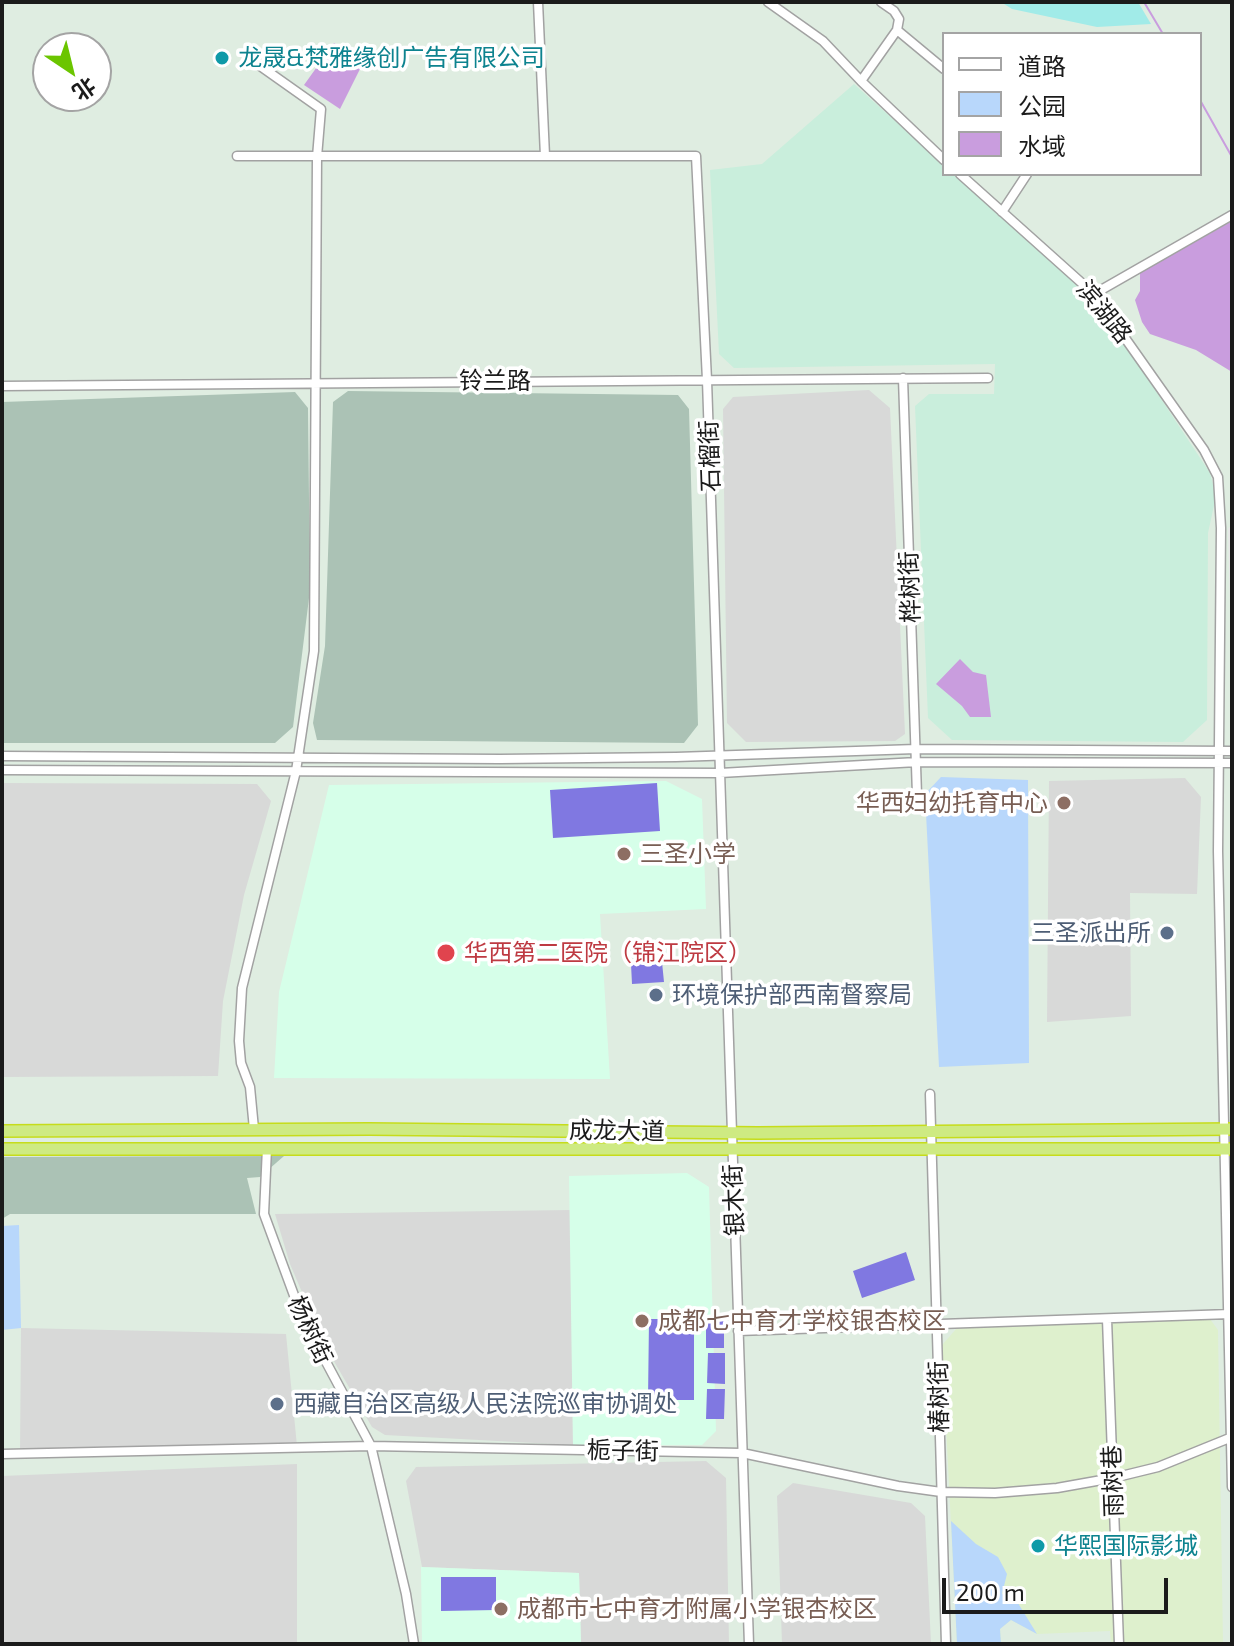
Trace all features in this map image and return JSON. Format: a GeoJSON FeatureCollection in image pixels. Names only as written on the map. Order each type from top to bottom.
{"type":"FeatureCollection","features":[{"type":"Feature","properties":{"kind":"highway","name":"成龙大道"},"geometry":{"type":"LineString","coordinates":[[2,1131],[1228,1129]]}},
{"type":"Feature","properties":{"kind":"highway","name":"成龙大道"},"geometry":{"type":"LineString","coordinates":[[2,1149],[1228,1149]]}},
{"type":"Feature","properties":{"kind":"street"},"geometry":{"type":"LineString","coordinates":[[237,156],[545,156],[538,2]]}},
{"type":"Feature","properties":{"kind":"street"},"geometry":{"type":"LineString","coordinates":[[768,2],[823,41],[942,158]]}},
{"type":"Feature","properties":{"kind":"street"},"geometry":{"type":"LineString","coordinates":[[861,81],[897,30],[899,19],[881,2]]}},
{"type":"Feature","properties":{"kind":"street"},"geometry":{"type":"LineString","coordinates":[[897,30],[942,67]]}},
{"type":"Feature","properties":{"kind":"street"},"geometry":{"type":"LineString","coordinates":[[254,1129],[250,1087],[241,1063],[239,1041],[242,988],[296,771],[314,651],[317,157],[321,109],[256,63]]}},
{"type":"Feature","properties":{"kind":"street","name":"石榴街"},"geometry":{"type":"LineString","coordinates":[[545,156],[696,156],[707,380],[719,756]]}},
{"type":"Feature","properties":{"kind":"street","name":"滨湖路"},"geometry":{"type":"LineString","coordinates":[[962,176],[1094,294],[1204,450],[1218,477],[1221,500],[1218,751]]}},
{"type":"Feature","properties":{"kind":"street"},"geometry":{"type":"LineString","coordinates":[[1002,212],[1026,176]]}},
{"type":"Feature","properties":{"kind":"street"},"geometry":{"type":"LineString","coordinates":[[1094,294],[1232,215]]}},
{"type":"Feature","properties":{"kind":"street","name":"桦树街"},"geometry":{"type":"LineString","coordinates":[[903,378],[917,795]]}},
{"type":"Feature","properties":{"kind":"street","name":"铃兰路"},"geometry":{"type":"LineString","coordinates":[[2,386],[988,378]]}},
{"type":"Feature","properties":{"kind":"street"},"geometry":{"type":"LineString","coordinates":[[2,756],[500,759],[916,749],[1232,751]]}},
{"type":"Feature","properties":{"kind":"street"},"geometry":{"type":"LineString","coordinates":[[1218,751],[1228,1129],[1232,1487]]}},
{"type":"Feature","properties":{"kind":"street","name":"银木街"},"geometry":{"type":"LineString","coordinates":[[719,756],[749,1644]]}},
{"type":"Feature","properties":{"kind":"street"},"geometry":{"type":"LineString","coordinates":[[2,770],[720,773],[917,762],[1232,763]]}},
{"type":"Feature","properties":{"kind":"street"},"geometry":{"type":"LineString","coordinates":[[930,1094],[934,1149]]}},
{"type":"Feature","properties":{"kind":"street","name":"杨树街"},"geometry":{"type":"LineString","coordinates":[[267,1148],[264,1214],[279,1258],[321,1356],[371,1446],[406,1594],[414,1644]]}},
{"type":"Feature","properties":{"kind":"street","name":"椿树街"},"geometry":{"type":"LineString","coordinates":[[934,1149],[946,1644]]}},
{"type":"Feature","properties":{"kind":"street"},"geometry":{"type":"LineString","coordinates":[[738,1331],[1230,1314]]}},
{"type":"Feature","properties":{"kind":"street","name":"雨树巷"},"geometry":{"type":"LineString","coordinates":[[1107,1319],[1119,1644]]}},
{"type":"Feature","properties":{"kind":"street","name":"栀子街"},"geometry":{"type":"LineString","coordinates":[[2,1454],[371,1446],[742,1453],[898,1486],[941,1492],[995,1493],[1057,1488],[1113,1478],[1197,1454],[1232,1438]]}},
{"type":"Feature","properties":{"kind":"shaded area"},"geometry":{"type":"Polygon","coordinates":[[[1001,2],[1138,2],[1151,24],[1097,27],[1012,9],[1001,2]]]}},
{"type":"Feature","properties":{"kind":"shaded area"},"geometry":{"type":"Polygon","coordinates":[[[854,84],[942,163],[942,176],[955,176],[1099,305],[1210,473],[1216,496],[1208,533],[1207,720],[1183,742],[952,740],[928,718],[915,406],[929,394],[994,394],[995,364],[734,368],[719,354],[710,170],[762,164],[854,84]]]}},
{"type":"Feature","properties":{"kind":"shaded area"},"geometry":{"type":"Polygon","coordinates":[[[869,390],[890,408],[905,734],[895,741],[746,742],[727,723],[723,409],[733,397],[869,390]]]}},
{"type":"Feature","properties":{"kind":"shaded area"},"geometry":{"type":"Polygon","coordinates":[[[348,391],[678,395],[689,409],[698,725],[684,743],[317,740],[313,723],[325,646],[333,402],[348,391]]]}},
{"type":"Feature","properties":{"kind":"shaded area"},"geometry":{"type":"Polygon","coordinates":[[[295,392],[308,408],[310,590],[293,727],[275,743],[2,743],[2,402],[295,392]]]}},
{"type":"Feature","properties":{"kind":"shaded area"},"geometry":{"type":"Polygon","coordinates":[[[1232,524],[1232,682],[1228,529],[1232,524]]]}},
{"type":"Feature","properties":{"kind":"shaded area"},"geometry":{"type":"Polygon","coordinates":[[[1185,778],[1201,797],[1197,894],[1130,893],[1131,1016],[1047,1022],[1049,781],[1185,778]]]}},
{"type":"Feature","properties":{"kind":"shaded area","name":"华西第二医院（锦江院区）"},"geometry":{"type":"Polygon","coordinates":[[[666,781],[702,799],[706,909],[600,914],[610,1079],[274,1078],[279,992],[329,785],[666,781]]]}},
{"type":"Feature","properties":{"kind":"shaded area"},"geometry":{"type":"Polygon","coordinates":[[[2,783],[257,784],[271,801],[244,895],[223,1001],[218,1076],[2,1077],[2,783]]]}},
{"type":"Feature","properties":{"kind":"shaded area"},"geometry":{"type":"Polygon","coordinates":[[[657,783],[660,831],[553,838],[550,790],[657,783]]]}},
{"type":"Feature","properties":{"kind":"shaded area"},"geometry":{"type":"Polygon","coordinates":[[[662,962],[664,982],[632,984],[631,964],[662,962]]]}},
{"type":"Feature","properties":{"kind":"shaded area"},"geometry":{"type":"Polygon","coordinates":[[[284,1156],[260,1177],[247,1178],[256,1214],[10,1214],[2,1219],[2,1157],[284,1156]]]}},
{"type":"Feature","properties":{"kind":"shaded area","name":"成都七中育才学校银杏校区"},"geometry":{"type":"Polygon","coordinates":[[[687,1173],[709,1187],[716,1431],[702,1445],[573,1445],[569,1176],[687,1173]]]}},
{"type":"Feature","properties":{"kind":"shaded area"},"geometry":{"type":"Polygon","coordinates":[[[571,1210],[573,1445],[385,1435],[372,1427],[324,1344],[290,1264],[275,1214],[571,1210]]]}},
{"type":"Feature","properties":{"kind":"shaded area"},"geometry":{"type":"Polygon","coordinates":[[[906,1252],[915,1280],[862,1298],[853,1271],[906,1252]]]}},
{"type":"Feature","properties":{"kind":"shaded area"},"geometry":{"type":"Polygon","coordinates":[[[706,1317],[724,1317],[724,1348],[706,1348],[706,1317]]]}},
{"type":"Feature","properties":{"kind":"shaded area"},"geometry":{"type":"Polygon","coordinates":[[[649,1319],[694,1319],[694,1400],[648,1400],[649,1319]]]}},
{"type":"Feature","properties":{"kind":"shaded area"},"geometry":{"type":"Polygon","coordinates":[[[1210,1319],[1218,1330],[1223,1644],[1111,1644],[1110,1631],[1037,1634],[1011,1620],[1000,1629],[1001,1644],[957,1644],[942,1345],[957,1328],[1210,1319]]]}},
{"type":"Feature","properties":{"kind":"shaded area"},"geometry":{"type":"Polygon","coordinates":[[[21,1328],[286,1334],[297,1446],[20,1454],[21,1328]]]}},
{"type":"Feature","properties":{"kind":"shaded area"},"geometry":{"type":"Polygon","coordinates":[[[708,1353],[725,1353],[725,1384],[707,1383],[708,1353]]]}},
{"type":"Feature","properties":{"kind":"shaded area"},"geometry":{"type":"Polygon","coordinates":[[[707,1389],[725,1389],[724,1419],[706,1419],[707,1389]]]}},
{"type":"Feature","properties":{"kind":"shaded area"},"geometry":{"type":"Polygon","coordinates":[[[706,1461],[726,1478],[729,1644],[581,1644],[579,1573],[422,1567],[406,1481],[416,1467],[706,1461]]]}},
{"type":"Feature","properties":{"kind":"shaded area"},"geometry":{"type":"Polygon","coordinates":[[[297,1464],[297,1644],[2,1644],[2,1476],[297,1464]]]}},
{"type":"Feature","properties":{"kind":"shaded area"},"geometry":{"type":"Polygon","coordinates":[[[793,1483],[911,1503],[925,1516],[931,1644],[782,1644],[777,1496],[793,1483]]]}},
{"type":"Feature","properties":{"kind":"shaded area","name":"成都市七中育才附属小学银杏校区"},"geometry":{"type":"Polygon","coordinates":[[[421,1567],[579,1573],[581,1644],[422,1644],[421,1567]]]}},
{"type":"Feature","properties":{"kind":"shaded area"},"geometry":{"type":"Polygon","coordinates":[[[441,1577],[496,1577],[496,1610],[441,1611],[441,1577]]]}},
{"type":"Feature","properties":{"kind":"green space"},"geometry":{"type":"Polygon","coordinates":[[[941,777],[1028,780],[1029,1063],[939,1067],[925,794],[941,777]]]}},
{"type":"Feature","properties":{"kind":"green space"},"geometry":{"type":"Polygon","coordinates":[[[19,1225],[21,1328],[2,1330],[2,1226],[19,1225]]]}},
{"type":"Feature","properties":{"kind":"green space"},"geometry":{"type":"Polygon","coordinates":[[[951,1521],[976,1544],[998,1557],[1007,1574],[1002,1594],[1013,1595],[1037,1634],[1011,1620],[1000,1629],[1001,1644],[957,1644],[951,1521]]]}},
{"type":"Feature","properties":{"kind":"water"},"geometry":{"type":"Polygon","coordinates":[[[334,43],[364,61],[340,109],[304,85],[334,43]]]}},
{"type":"Feature","properties":{"kind":"water"},"geometry":{"type":"Polygon","coordinates":[[[1232,221],[1232,372],[1196,350],[1150,334],[1142,322],[1135,300],[1140,291],[1140,273],[1232,221]]]}},
{"type":"Feature","properties":{"kind":"water"},"geometry":{"type":"Polygon","coordinates":[[[960,659],[973,672],[986,675],[991,717],[970,717],[936,684],[960,659]]]}},
{"type":"Feature","properties":{"kind":"waterway"},"geometry":{"type":"LineString","coordinates":[[1144,2],[1162,32]]}},
{"type":"Feature","properties":{"kind":"waterway"},"geometry":{"type":"LineString","coordinates":[[1202,104],[1232,157]]}},
{"type":"Feature","properties":{"kind":"place","name":"龙晟&梵雅缘创广告有限公司"},"geometry":{"type":"Point","coordinates":[222,58]}},
{"type":"Feature","properties":{"kind":"place","name":"华西妇幼托育中心"},"geometry":{"type":"Point","coordinates":[1064,803]}},
{"type":"Feature","properties":{"kind":"place","name":"三圣小学"},"geometry":{"type":"Point","coordinates":[624,854]}},
{"type":"Feature","properties":{"kind":"place","name":"三圣派出所"},"geometry":{"type":"Point","coordinates":[1167,933]}},
{"type":"Feature","properties":{"kind":"place","name":"华西第二医院（锦江院区）"},"geometry":{"type":"Point","coordinates":[446,953]}},
{"type":"Feature","properties":{"kind":"place","name":"环境保护部西南督察局"},"geometry":{"type":"Point","coordinates":[656,995]}},
{"type":"Feature","properties":{"kind":"place","name":"成都七中育才学校银杏校区"},"geometry":{"type":"Point","coordinates":[642,1321]}},
{"type":"Feature","properties":{"kind":"place","name":"西藏自治区高级人民法院巡审协调处"},"geometry":{"type":"Point","coordinates":[277,1404]}},
{"type":"Feature","properties":{"kind":"place","name":"华熙国际影城"},"geometry":{"type":"Point","coordinates":[1038,1546]}},
{"type":"Feature","properties":{"kind":"place","name":"成都市七中育才附属小学银杏校区"},"geometry":{"type":"Point","coordinates":[501,1609]}}]}
